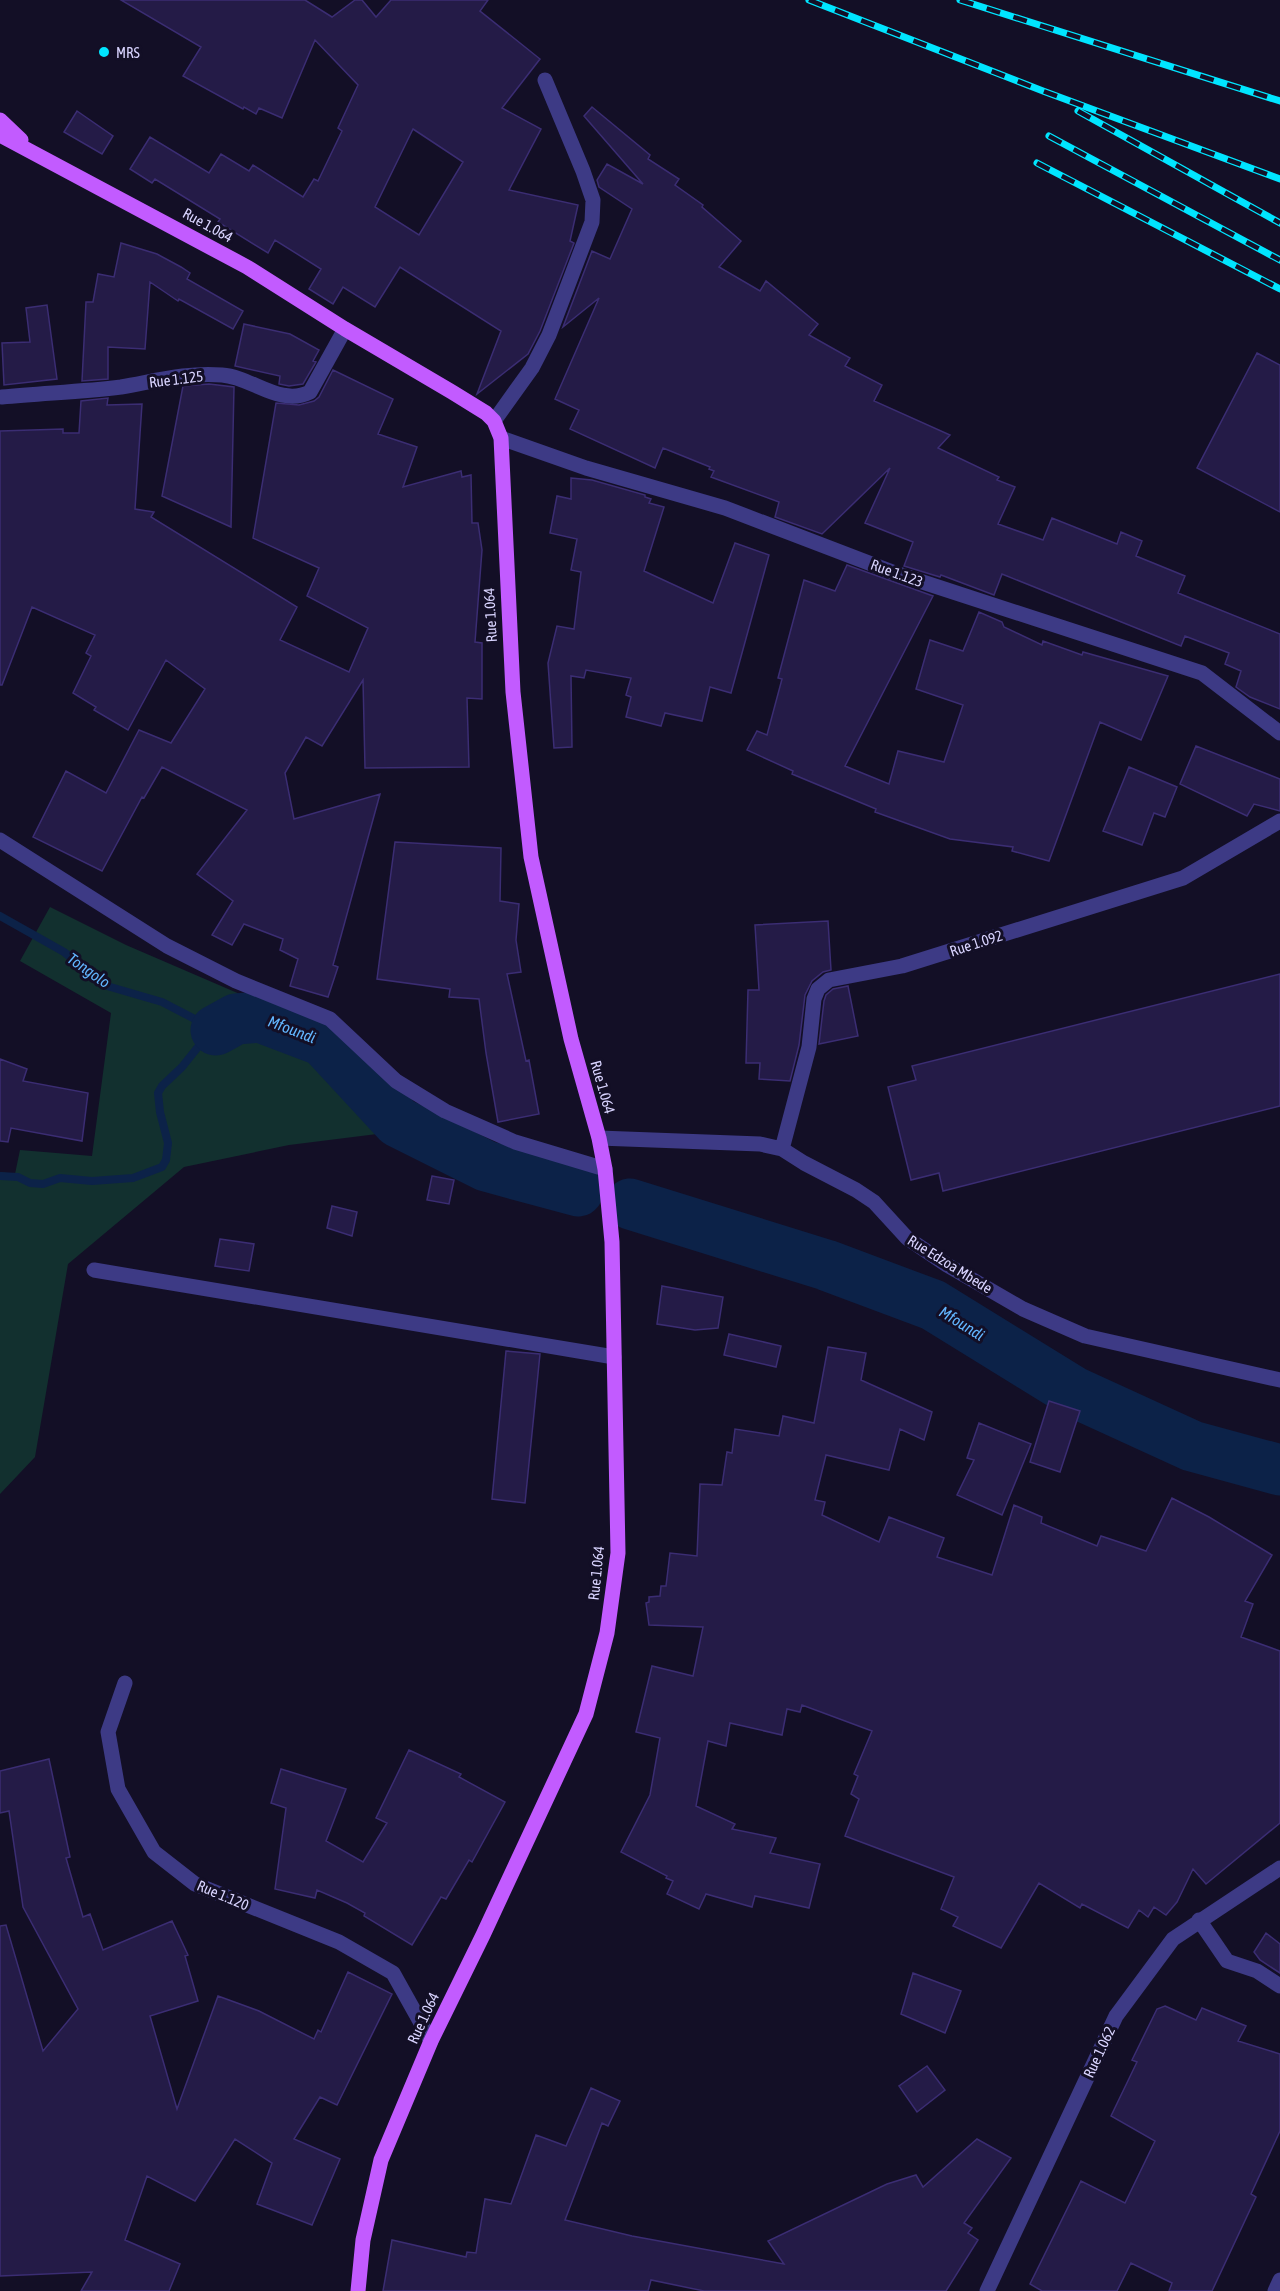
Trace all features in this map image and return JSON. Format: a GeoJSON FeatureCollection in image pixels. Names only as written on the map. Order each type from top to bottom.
{"type":"FeatureCollection","features":[{"type":"Feature","properties":{"kind":"main road"},"geometry":{"type":"LineString","coordinates":[[0,120],[52,163]]}},
{"type":"Feature","properties":{"kind":"main road","name":"Rue 1.064"},"geometry":{"type":"LineString","coordinates":[[0,135],[247,267],[345,329],[486,413],[494,421],[501,438],[513,692],[531,857],[571,1039],[599,1138],[605,1169],[612,1242],[618,1553],[607,1633],[586,1714],[431,2041],[381,2160],[363,2240],[358,2291]]}},
{"type":"Feature","properties":{"kind":"street"},"geometry":{"type":"LineString","coordinates":[[494,421],[532,368],[549,335],[592,222],[593,200],[584,171],[545,80]]}},
{"type":"Feature","properties":{"kind":"street","name":"Rue 1.125"},"geometry":{"type":"LineString","coordinates":[[2,397],[119,387],[198,374],[226,375],[286,397],[301,396],[310,392],[345,329]]}},
{"type":"Feature","properties":{"kind":"street","name":"Rue 1.123"},"geometry":{"type":"LineString","coordinates":[[501,438],[586,468],[725,508],[895,573],[1202,673],[1280,733]]}},
{"type":"Feature","properties":{"kind":"street","name":"Rue 1.092"},"geometry":{"type":"LineString","coordinates":[[782,1149],[809,1047],[814,999],[818,989],[829,980],[902,966],[1183,878],[1280,821]]}},
{"type":"Feature","properties":{"kind":"street"},"geometry":{"type":"LineString","coordinates":[[0,840],[167,946],[236,981],[330,1019],[396,1081],[445,1111],[516,1142],[605,1169]]}},
{"type":"Feature","properties":{"kind":"street","name":"Rue Edzoa Mbede"},"geometry":{"type":"LineString","coordinates":[[599,1138],[760,1144],[782,1149],[874,1202],[907,1238],[947,1265],[1023,1309],[1085,1336],[1280,1380]]}},
{"type":"Feature","properties":{"kind":"street"},"geometry":{"type":"LineString","coordinates":[[94,1270],[614,1357]]}},
{"type":"Feature","properties":{"kind":"street","name":"Rue 1.120"},"geometry":{"type":"LineString","coordinates":[[125,1683],[108,1732],[118,1789],[154,1852],[195,1884],[339,1942],[393,1973],[431,2041]]}},
{"type":"Feature","properties":{"kind":"street","name":"Rue 1.062"},"geometry":{"type":"LineString","coordinates":[[987,2291],[1116,2016],[1173,1939],[1280,1868]]}},
{"type":"Feature","properties":{"kind":"street"},"geometry":{"type":"LineString","coordinates":[[1199,1920],[1227,1961],[1257,1971],[1280,1986]]}},
{"type":"Feature","properties":{"kind":"street"},"geometry":{"type":"LineString","coordinates":[[1275,2291],[1280,2280]]}},
{"type":"Feature","properties":{"kind":"green space"},"geometry":{"type":"Polygon","coordinates":[[[50,907],[126,945],[333,1034],[410,1106],[405,1136],[377,1134],[289,1145],[184,1167],[68,1264],[35,1457],[0,1494],[0,1172],[15,1174],[20,1150],[92,1156],[111,1013],[20,961],[50,907]]]}},
{"type":"Feature","properties":{"kind":"building"},"geometry":{"type":"Polygon","coordinates":[[[121,0],[305,0],[332,17],[355,0],[362,0],[376,17],[391,0],[488,0],[480,11],[540,59],[502,108],[541,129],[509,190],[578,205],[570,241],[574,243],[540,331],[528,354],[477,394],[501,331],[400,267],[375,307],[343,287],[333,304],[309,289],[321,269],[275,240],[268,253],[218,222],[220,219],[155,179],[152,183],[130,169],[150,137],[209,173],[221,154],[249,171],[253,165],[303,197],[314,179],[318,181],[342,131],[338,128],[358,85],[315,40],[282,118],[259,108],[256,114],[183,76],[201,47],[121,0]],[[413,129],[375,207],[419,235],[463,162],[413,129]]]}},
{"type":"Feature","properties":{"kind":"building"},"geometry":{"type":"Polygon","coordinates":[[[592,107],[650,155],[648,159],[679,179],[675,185],[703,205],[702,207],[741,241],[719,267],[760,291],[766,281],[818,324],[809,335],[850,358],[845,366],[882,385],[874,401],[950,435],[938,448],[999,477],[997,480],[1015,487],[998,524],[1043,540],[1052,518],[1117,544],[1121,532],[1142,541],[1136,556],[1185,576],[1178,593],[1280,634],[1280,709],[1250,697],[1236,687],[1241,671],[1225,664],[1229,653],[1185,636],[1181,646],[1002,574],[994,595],[941,575],[940,577],[904,566],[913,542],[865,523],[890,468],[822,534],[775,517],[779,502],[711,477],[714,471],[709,469],[710,467],[663,448],[655,468],[570,429],[579,410],[555,399],[599,298],[563,327],[592,251],[610,259],[632,209],[599,187],[597,180],[607,164],[643,184],[584,116],[592,107]]]}},
{"type":"Feature","properties":{"kind":"building"},"geometry":{"type":"Polygon","coordinates":[[[77,111],[113,136],[102,154],[64,132],[77,111]]]}},
{"type":"Feature","properties":{"kind":"building"},"geometry":{"type":"Polygon","coordinates":[[[121,243],[157,254],[181,267],[190,273],[187,279],[243,311],[233,329],[179,299],[178,301],[150,282],[145,349],[108,347],[108,379],[82,381],[86,302],[93,302],[98,274],[114,277],[121,243]]]}},
{"type":"Feature","properties":{"kind":"building"},"geometry":{"type":"Polygon","coordinates":[[[47,305],[57,379],[4,385],[2,343],[30,342],[26,308],[47,305]]]}},
{"type":"Feature","properties":{"kind":"building"},"geometry":{"type":"Polygon","coordinates":[[[244,324],[290,334],[319,350],[313,361],[316,362],[303,384],[289,386],[279,384],[280,376],[235,366],[244,324]]]}},
{"type":"Feature","properties":{"kind":"building"},"geometry":{"type":"Polygon","coordinates":[[[1257,353],[1280,365],[1280,512],[1197,468],[1257,353]]]}},
{"type":"Feature","properties":{"kind":"building"},"geometry":{"type":"Polygon","coordinates":[[[333,370],[393,399],[378,434],[417,447],[403,487],[461,471],[462,477],[471,475],[472,523],[478,523],[482,550],[475,642],[482,643],[482,699],[467,698],[469,767],[365,768],[363,680],[322,746],[306,737],[285,773],[294,819],[380,794],[333,965],[338,967],[328,997],[290,986],[298,959],[280,950],[283,939],[244,924],[232,945],[212,935],[233,901],[197,874],[247,810],[162,767],[144,798],[142,797],[102,871],[33,837],[66,771],[106,793],[139,730],[171,743],[205,689],[166,660],[128,730],[94,710],[96,707],[73,693],[91,656],[86,653],[95,635],[32,607],[2,685],[0,685],[0,431],[63,429],[63,433],[79,433],[81,401],[108,398],[107,405],[142,404],[135,509],[154,512],[151,517],[297,607],[280,640],[349,672],[368,628],[307,596],[319,568],[253,538],[276,403],[299,405],[314,401],[319,397],[333,370]]]}},
{"type":"Feature","properties":{"kind":"building"},"geometry":{"type":"Polygon","coordinates":[[[209,384],[234,387],[231,527],[162,496],[183,386],[209,384]]]}},
{"type":"Feature","properties":{"kind":"building"},"geometry":{"type":"Polygon","coordinates":[[[571,478],[592,480],[645,495],[651,499],[649,503],[664,507],[644,571],[713,603],[735,543],[769,555],[731,693],[710,687],[702,721],[665,713],[661,726],[626,717],[631,697],[626,695],[631,678],[586,670],[584,678],[571,676],[572,747],[554,748],[548,663],[557,626],[574,629],[581,572],[571,570],[577,539],[550,533],[557,496],[571,499],[571,478]]]}},
{"type":"Feature","properties":{"kind":"building"},"geometry":{"type":"Polygon","coordinates":[[[847,565],[933,596],[845,766],[889,784],[898,751],[944,762],[963,705],[916,689],[930,640],[963,651],[979,612],[1002,622],[1004,627],[1042,645],[1043,641],[1082,655],[1083,652],[1168,676],[1141,740],[1100,722],[1049,861],[1012,851],[1013,847],[950,839],[875,812],[876,809],[792,774],[793,771],[747,750],[757,731],[767,735],[782,679],[778,678],[804,580],[835,591],[847,565]]]}},
{"type":"Feature","properties":{"kind":"building"},"geometry":{"type":"Polygon","coordinates":[[[1196,746],[1280,779],[1280,811],[1254,804],[1247,816],[1180,784],[1196,746]]]}},
{"type":"Feature","properties":{"kind":"building"},"geometry":{"type":"Polygon","coordinates":[[[1129,767],[1177,787],[1165,817],[1154,813],[1142,845],[1103,831],[1129,767]]]}},
{"type":"Feature","properties":{"kind":"building"},"geometry":{"type":"Polygon","coordinates":[[[395,842],[501,848],[500,901],[519,904],[516,940],[521,972],[507,974],[526,1061],[529,1060],[539,1114],[498,1122],[479,999],[449,997],[450,989],[377,979],[395,842]]]}},
{"type":"Feature","properties":{"kind":"building"},"geometry":{"type":"Polygon","coordinates":[[[828,921],[831,970],[823,972],[812,981],[805,995],[799,1045],[790,1081],[759,1079],[760,1063],[746,1063],[748,990],[759,990],[755,925],[828,921]]]}},
{"type":"Feature","properties":{"kind":"building"},"geometry":{"type":"Polygon","coordinates":[[[1280,974],[1280,1106],[943,1191],[939,1173],[911,1180],[888,1087],[916,1080],[912,1066],[1280,974]]]}},
{"type":"Feature","properties":{"kind":"building"},"geometry":{"type":"Polygon","coordinates":[[[848,986],[858,1036],[819,1044],[826,995],[833,989],[848,986]]]}},
{"type":"Feature","properties":{"kind":"building"},"geometry":{"type":"Polygon","coordinates":[[[0,1059],[27,1069],[23,1081],[88,1093],[82,1141],[11,1128],[8,1142],[0,1141],[0,1059]]]}},
{"type":"Feature","properties":{"kind":"building"},"geometry":{"type":"Polygon","coordinates":[[[432,1176],[454,1180],[449,1204],[427,1200],[432,1176]]]}},
{"type":"Feature","properties":{"kind":"building"},"geometry":{"type":"Polygon","coordinates":[[[332,1206],[357,1212],[352,1236],[327,1228],[332,1206]]]}},
{"type":"Feature","properties":{"kind":"building"},"geometry":{"type":"Polygon","coordinates":[[[220,1239],[254,1244],[249,1271],[215,1266],[220,1239]]]}},
{"type":"Feature","properties":{"kind":"building"},"geometry":{"type":"Polygon","coordinates":[[[662,1286],[723,1297],[718,1328],[695,1330],[657,1324],[662,1286]]]}},
{"type":"Feature","properties":{"kind":"building"},"geometry":{"type":"Polygon","coordinates":[[[729,1334],[781,1346],[776,1367],[724,1355],[729,1334]]]}},
{"type":"Feature","properties":{"kind":"building"},"geometry":{"type":"Polygon","coordinates":[[[828,1347],[866,1353],[861,1380],[932,1412],[924,1440],[900,1429],[889,1470],[826,1455],[815,1500],[825,1502],[822,1515],[879,1542],[889,1517],[944,1538],[937,1557],[992,1575],[1014,1505],[1042,1517],[1041,1523],[1097,1546],[1101,1536],[1146,1551],[1172,1498],[1209,1517],[1272,1555],[1245,1601],[1253,1604],[1241,1637],[1280,1651],[1280,1823],[1206,1884],[1193,1869],[1177,1902],[1166,1915],[1154,1907],[1148,1917],[1139,1910],[1128,1928],[1082,1904],[1080,1908],[1039,1883],[1001,1948],[953,1926],[958,1917],[941,1909],[954,1877],[845,1836],[859,1799],[851,1794],[858,1776],[854,1774],[872,1731],[802,1705],[800,1712],[787,1709],[782,1735],[730,1723],[726,1746],[708,1741],[696,1806],[735,1824],[732,1829],[776,1838],[770,1853],[820,1864],[809,1908],[755,1896],[752,1907],[706,1894],[699,1909],[667,1894],[673,1881],[666,1878],[667,1876],[621,1852],[650,1795],[660,1738],[636,1732],[652,1666],[693,1676],[703,1627],[649,1625],[646,1603],[649,1602],[649,1597],[660,1596],[661,1586],[666,1586],[670,1553],[697,1556],[700,1484],[722,1485],[727,1452],[732,1453],[735,1429],[779,1436],[783,1416],[814,1423],[828,1347]]]}},
{"type":"Feature","properties":{"kind":"building"},"geometry":{"type":"Polygon","coordinates":[[[506,1351],[540,1354],[525,1503],[492,1499],[506,1351]]]}},
{"type":"Feature","properties":{"kind":"building"},"geometry":{"type":"Polygon","coordinates":[[[1049,1401],[1080,1411],[1060,1472],[1030,1462],[1049,1401]]]}},
{"type":"Feature","properties":{"kind":"building"},"geometry":{"type":"Polygon","coordinates":[[[979,1423],[1031,1444],[1002,1515],[957,1495],[974,1460],[967,1458],[979,1423]]]}},
{"type":"Feature","properties":{"kind":"building"},"geometry":{"type":"Polygon","coordinates":[[[409,1750],[461,1774],[459,1777],[505,1802],[472,1862],[469,1860],[446,1899],[441,1897],[412,1945],[364,1916],[365,1913],[317,1890],[315,1898],[275,1889],[286,1808],[271,1803],[281,1769],[346,1789],[326,1841],[363,1862],[387,1823],[376,1818],[409,1750]]]}},
{"type":"Feature","properties":{"kind":"building"},"geometry":{"type":"Polygon","coordinates":[[[49,1759],[70,1857],[66,1858],[83,1917],[90,1914],[103,1950],[172,1921],[188,1955],[185,1956],[198,2001],[150,2016],[177,2109],[218,1996],[259,2011],[314,2039],[318,2030],[321,2032],[348,1972],[392,1994],[337,2105],[320,2097],[294,2139],[340,2159],[312,2225],[257,2204],[272,2163],[235,2139],[195,2201],[147,2176],[125,2240],[180,2264],[169,2291],[81,2291],[92,2272],[0,2276],[0,1926],[6,1925],[43,2051],[78,2009],[23,1907],[9,1811],[0,1813],[0,1771],[49,1759]]]}},
{"type":"Feature","properties":{"kind":"building"},"geometry":{"type":"Polygon","coordinates":[[[1266,1933],[1280,1944],[1280,1973],[1260,1960],[1254,1952],[1266,1933]]]}},
{"type":"Feature","properties":{"kind":"building"},"geometry":{"type":"Polygon","coordinates":[[[913,1973],[961,1991],[945,2033],[901,2014],[913,1973]]]}},
{"type":"Feature","properties":{"kind":"building"},"geometry":{"type":"Polygon","coordinates":[[[1165,2006],[1196,2020],[1202,2008],[1246,2026],[1238,2041],[1280,2054],[1280,2131],[1251,2194],[1256,2197],[1212,2291],[1169,2291],[1172,2283],[1131,2263],[1117,2291],[1042,2291],[1030,2284],[1081,2181],[1125,2203],[1155,2141],[1111,2116],[1137,2062],[1132,2060],[1157,2009],[1165,2006]]]}},
{"type":"Feature","properties":{"kind":"building"},"geometry":{"type":"Polygon","coordinates":[[[927,2066],[945,2090],[917,2112],[899,2086],[927,2066]]]}},
{"type":"Feature","properties":{"kind":"building"},"geometry":{"type":"Polygon","coordinates":[[[591,2088],[620,2101],[608,2126],[602,2123],[565,2220],[632,2236],[784,2264],[768,2241],[887,2184],[916,2175],[923,2187],[977,2139],[1011,2158],[964,2223],[972,2228],[968,2233],[978,2240],[946,2291],[704,2291],[651,2280],[648,2291],[383,2291],[392,2240],[466,2257],[467,2252],[476,2253],[485,2199],[511,2204],[536,2135],[566,2146],[591,2088]]]}},
{"type":"Feature","properties":{"kind":"waterway","name":"Mfoundi"},"geometry":{"type":"LineString","coordinates":[[0,916],[64,952],[107,986],[162,1002],[216,1030],[202,1042],[158,1093],[168,1143],[166,1160],[162,1167],[133,1178],[92,1181],[60,1178],[43,1184],[30,1183],[18,1177],[0,1176]]}},
{"type":"Feature","properties":{"kind":"waterway","name":"Mfoundi"},"geometry":{"type":"LineString","coordinates":[[216,1030],[236,1019],[260,1017],[323,1041],[398,1122],[486,1166],[578,1191]]}},
{"type":"Feature","properties":{"kind":"waterway","name":"Mfoundi"},"geometry":{"type":"LineString","coordinates":[[630,1204],[826,1265],[933,1305],[1074,1392],[1192,1446],[1280,1470]]}},
{"type":"Feature","properties":{"kind":"railway"},"geometry":{"type":"LineString","coordinates":[[809,0],[1043,91],[1280,179]]}},
{"type":"Feature","properties":{"kind":"railway"},"geometry":{"type":"LineString","coordinates":[[960,0],[1280,101]]}},
{"type":"Feature","properties":{"kind":"railway"},"geometry":{"type":"LineString","coordinates":[[1078,111],[1280,223]]}},
{"type":"Feature","properties":{"kind":"railway"},"geometry":{"type":"LineString","coordinates":[[1049,136],[1280,260]]}},
{"type":"Feature","properties":{"kind":"railway"},"geometry":{"type":"LineString","coordinates":[[1037,163],[1280,289]]}},
{"type":"Feature","properties":{"kind":"place","name":"MRS"},"geometry":{"type":"Point","coordinates":[104,52]}},
{"type":"Feature","properties":{"kind":"water label","name":"Tongolo"},"geometry":{"type":"Point","coordinates":[89,970]}}]}
